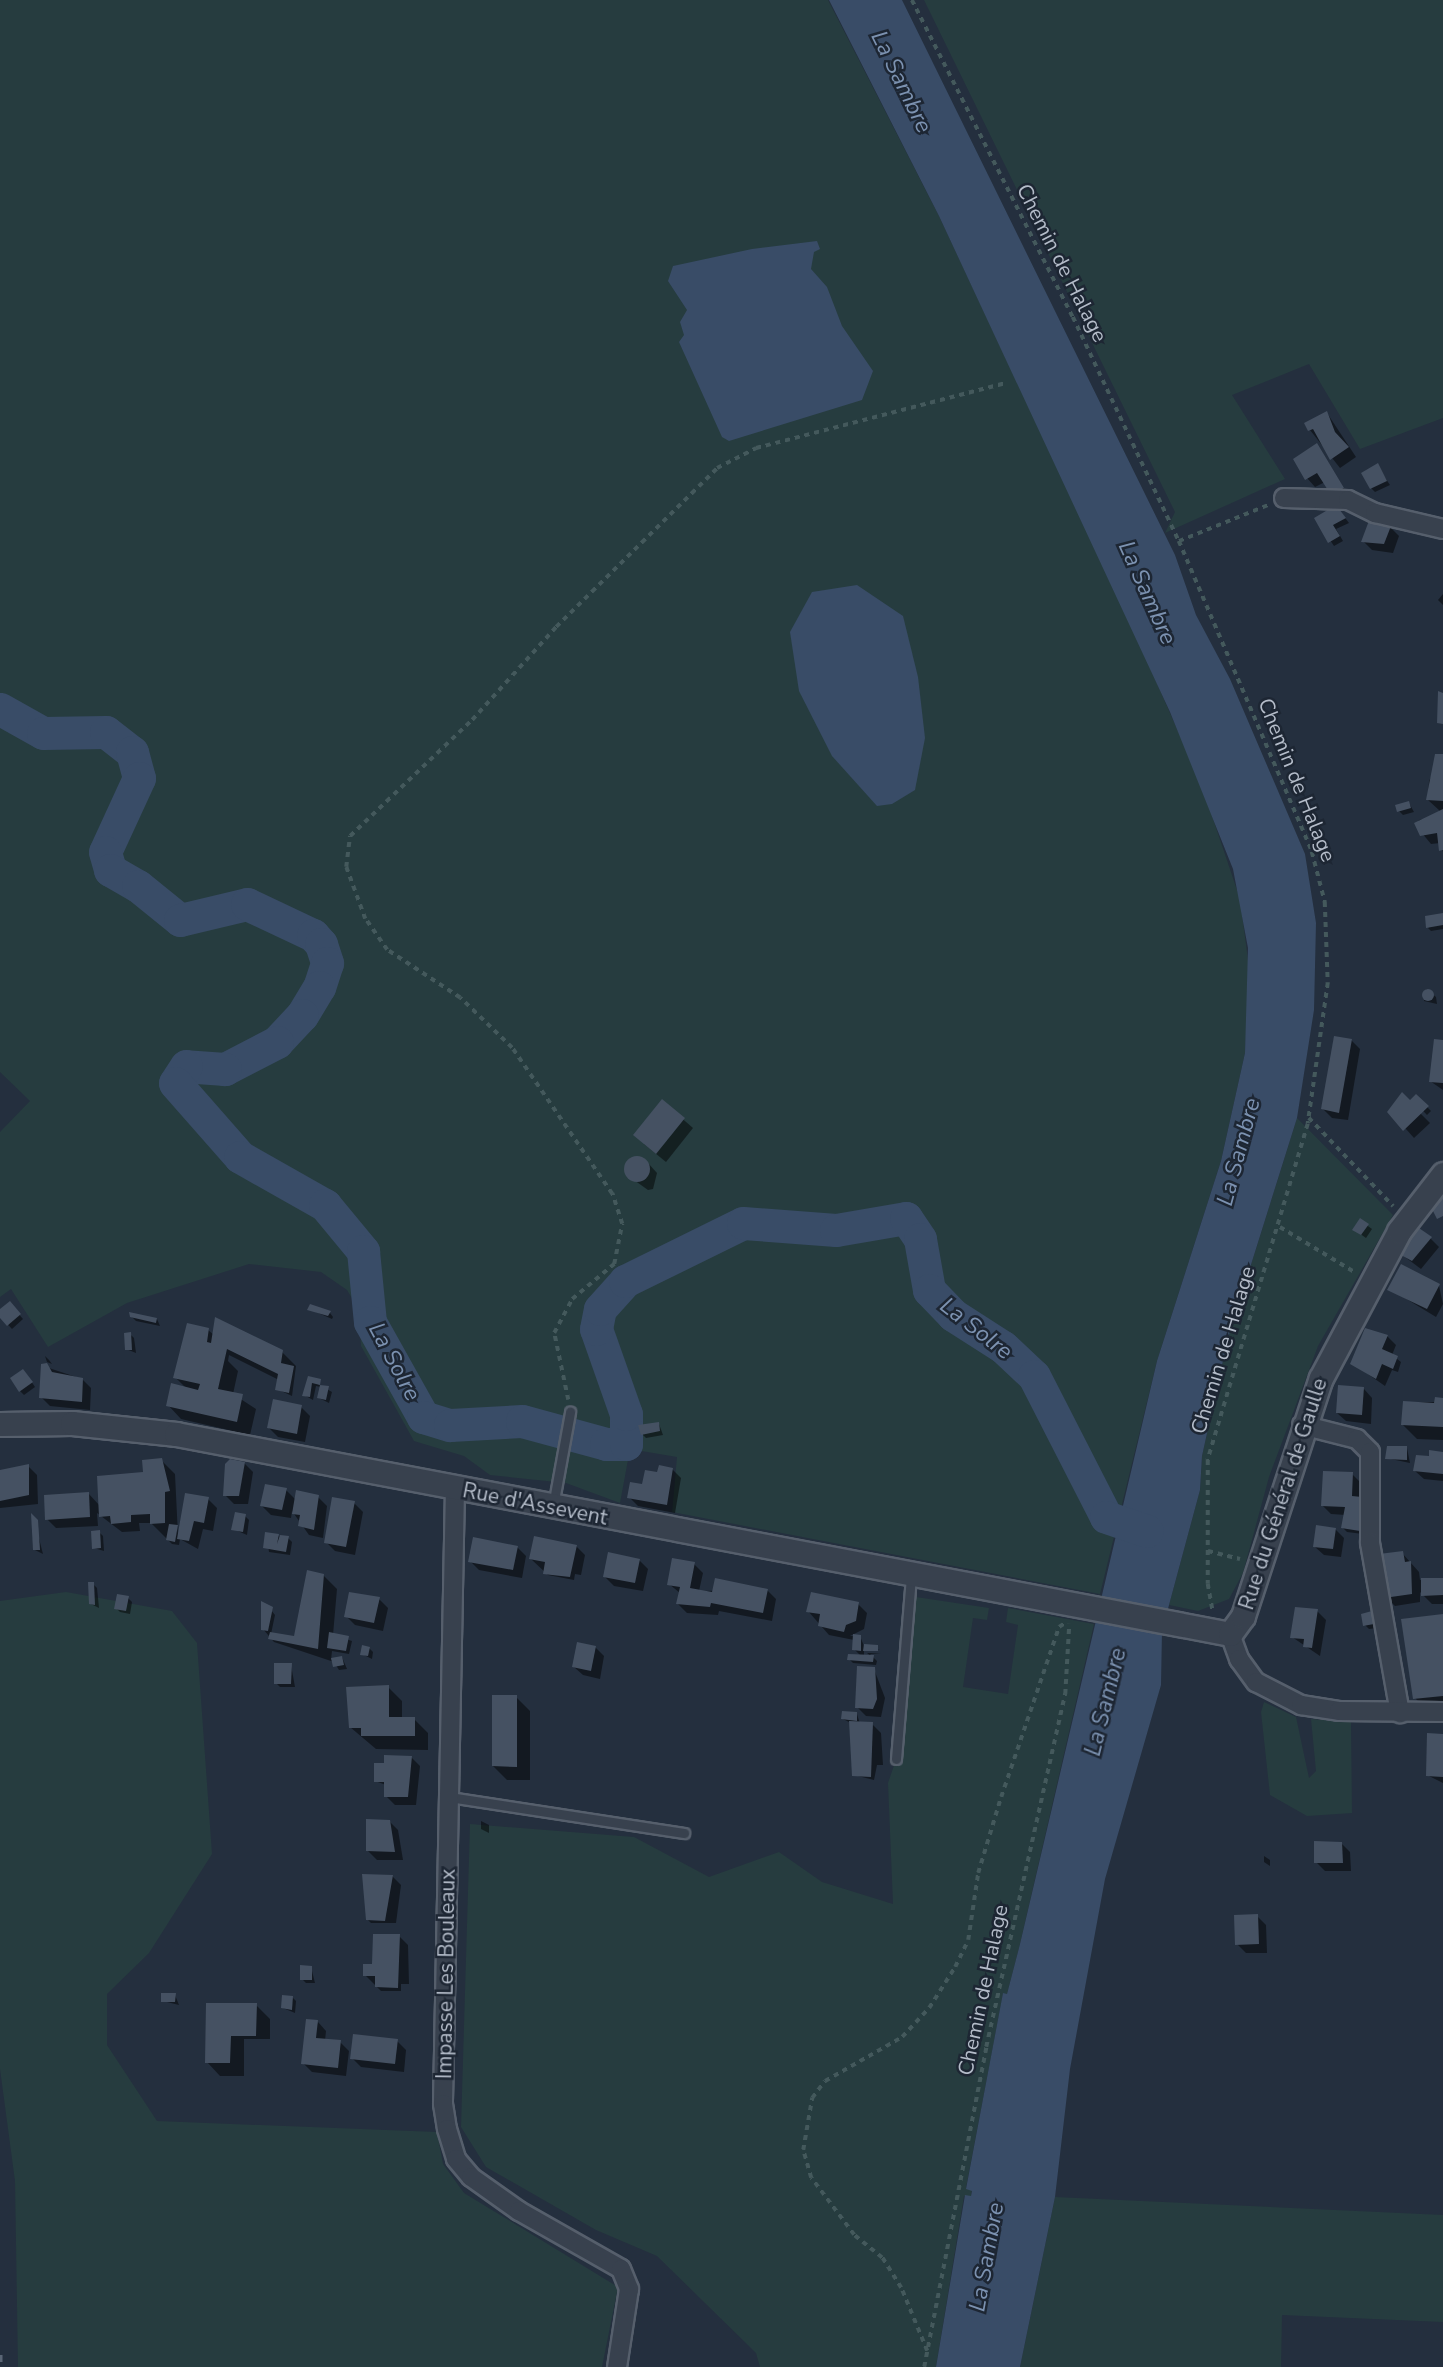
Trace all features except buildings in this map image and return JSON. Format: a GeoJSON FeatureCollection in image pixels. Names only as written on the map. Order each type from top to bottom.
{"type":"FeatureCollection","features":[{"type":"Feature","properties":{"kind":"street"},"geometry":{"type":"LineString","coordinates":[[1284,498],[1348,500],[1376,513],[1443,530]]}},
{"type":"Feature","properties":{"kind":"street","name":"Rue du Général de Gaulle"},"geometry":{"type":"LineString","coordinates":[[1221,1632],[1243,1616],[1302,1425],[1369,1282],[1407,1221],[1443,1174]]}},
{"type":"Feature","properties":{"kind":"street","name":"Rue d'Assevent"},"geometry":{"type":"LineString","coordinates":[[0,1424],[117,1426],[911,1575],[1069,1610],[1180,1622],[1221,1632]]}},
{"type":"Feature","properties":{"kind":"street"},"geometry":{"type":"LineString","coordinates":[[1302,1425],[1357,1439],[1370,1452],[1370,1543],[1400,1713]]}},
{"type":"Feature","properties":{"kind":"street","name":"Impasse Les Bouleaux"},"geometry":{"type":"LineString","coordinates":[[456,1488],[443,2104],[447,2129],[456,2159],[471,2177],[519,2211],[621,2269],[629,2289],[617,2367]]}},
{"type":"Feature","properties":{"kind":"street"},"geometry":{"type":"LineString","coordinates":[[1221,1632],[1256,1682],[1301,1705],[1400,1713],[1443,1712]]}},
{"type":"Feature","properties":{"kind":"lane"},"geometry":{"type":"LineString","coordinates":[[553,1508],[570,1412]]}},
{"type":"Feature","properties":{"kind":"lane"},"geometry":{"type":"LineString","coordinates":[[896,1759],[911,1575]]}},
{"type":"Feature","properties":{"kind":"lane"},"geometry":{"type":"LineString","coordinates":[[449,1797],[684,1833]]}},
{"type":"Feature","properties":{"kind":"path","name":"Chemin de Halage"},"geometry":{"type":"LineString","coordinates":[[912,0],[1073,317],[1179,541],[1312,852],[1325,902],[1328,983],[1309,1118],[1280,1227],[1259,1278],[1212,1436],[1208,1551],[1221,1632]]}},
{"type":"Feature","properties":{"kind":"path"},"geometry":{"type":"LineString","coordinates":[[570,1412],[554,1333],[572,1299],[614,1264],[622,1224],[612,1194],[512,1048],[460,998],[387,950],[365,919],[346,867],[350,835],[472,720],[556,626],[717,468],[756,448],[1006,383]]}},
{"type":"Feature","properties":{"kind":"path"},"geometry":{"type":"LineString","coordinates":[[1179,541],[1284,498]]}},
{"type":"Feature","properties":{"kind":"path"},"geometry":{"type":"LineString","coordinates":[[1309,1118],[1407,1221]]}},
{"type":"Feature","properties":{"kind":"path"},"geometry":{"type":"LineString","coordinates":[[1280,1227],[1369,1282]]}},
{"type":"Feature","properties":{"kind":"path"},"geometry":{"type":"LineString","coordinates":[[1208,1551],[1259,1563]]}},
{"type":"Feature","properties":{"kind":"path","name":"Chemin de Halage"},"geometry":{"type":"LineString","coordinates":[[924,2367],[986,2047],[1065,1694],[1069,1610]]}},
{"type":"Feature","properties":{"kind":"path"},"geometry":{"type":"LineString","coordinates":[[927,2351],[901,2288],[883,2258],[854,2235],[811,2178],[803,2150],[811,2098],[825,2081],[902,2037],[929,2008],[956,1967],[968,1940],[978,1872],[1001,1797],[1059,1627],[1069,1610]]}},
{"type":"Feature","properties":{"kind":"green space"},"geometry":{"type":"Polygon","coordinates":[[[0,0],[828,0],[939,216],[1131,624],[1202,786],[1240,899],[1250,975],[1245,1053],[1221,1161],[1157,1361],[1100,1594],[672,1512],[677,1457],[630,1449],[620,1503],[566,1483],[490,1475],[464,1456],[414,1441],[361,1346],[359,1310],[347,1290],[321,1272],[249,1264],[127,1303],[48,1347],[11,1289],[0,1297],[0,1132],[30,1101],[0,1072],[0,0]]]}},
{"type":"Feature","properties":{"kind":"green space"},"geometry":{"type":"Polygon","coordinates":[[[924,0],[1443,0],[1443,418],[1360,449],[1309,364],[1232,395],[1285,479],[1165,533],[1175,512],[924,0]]]}},
{"type":"Feature","properties":{"kind":"green space"},"geometry":{"type":"Polygon","coordinates":[[[1297,1118],[1393,1215],[1318,1346],[1269,1477],[1243,1573],[1229,1599],[1198,1611],[1169,1605],[1200,1490],[1202,1456],[1228,1338],[1297,1118]]]}},
{"type":"Feature","properties":{"kind":"green space"},"geometry":{"type":"Polygon","coordinates":[[[66,1592],[172,1611],[197,1643],[212,1854],[149,1953],[107,1994],[107,2045],[157,2121],[437,2132],[443,2164],[464,2193],[618,2287],[602,2367],[18,2367],[15,2181],[0,2069],[0,1601],[66,1592]]]}},
{"type":"Feature","properties":{"kind":"green space"},"geometry":{"type":"Polygon","coordinates":[[[916,1597],[989,1608],[987,1620],[973,1618],[963,1687],[1008,1694],[1018,1625],[1006,1622],[1008,1608],[1094,1624],[1020,1944],[1007,1994],[1003,1994],[966,2188],[972,2190],[971,2196],[964,2196],[936,2367],[760,2367],[756,2353],[657,2256],[596,2230],[486,2167],[461,2127],[470,1824],[634,1837],[709,1877],[779,1852],[822,1882],[893,1904],[888,1783],[905,1733],[916,1597]]]}},
{"type":"Feature","properties":{"kind":"green space"},"geometry":{"type":"Polygon","coordinates":[[[1264,1702],[1296,1717],[1309,1778],[1316,1771],[1311,1719],[1351,1722],[1352,1813],[1307,1816],[1270,1795],[1261,1712],[1264,1702]]]}},
{"type":"Feature","properties":{"kind":"green space"},"geometry":{"type":"Polygon","coordinates":[[[1055,2197],[1443,2215],[1443,2322],[1282,2315],[1281,2367],[1020,2367],[1055,2197]]]}},
{"type":"Feature","properties":{"kind":"water","name":"La Sambre"},"geometry":{"type":"Polygon","coordinates":[[[829,0],[902,0],[1175,555],[1196,615],[1230,679],[1305,854],[1316,923],[1314,1010],[1297,1118],[1228,1338],[1202,1456],[1200,1490],[1162,1631],[1161,1685],[1105,1879],[1070,2069],[1055,2197],[1020,2367],[936,2367],[965,2195],[971,2196],[972,2191],[966,2189],[1003,1993],[1007,1994],[1020,1944],[1157,1361],[1221,1161],[1245,1053],[1248,948],[1233,869],[1170,712],[939,216],[829,0]]]}},
{"type":"Feature","properties":{"kind":"water"},"geometry":{"type":"Polygon","coordinates":[[[817,241],[820,249],[814,252],[811,269],[827,287],[842,326],[873,371],[862,400],[729,441],[722,437],[679,342],[684,335],[680,322],[687,310],[668,281],[673,266],[752,249],[817,241]]]}},
{"type":"Feature","properties":{"kind":"water"},"geometry":{"type":"Polygon","coordinates":[[[857,585],[903,616],[918,677],[925,738],[915,790],[892,804],[877,806],[832,756],[799,691],[790,632],[812,592],[857,585]]]}},
{"type":"Feature","properties":{"kind":"waterway","name":"La Solre"},"geometry":{"type":"LineString","coordinates":[[0,709],[43,733],[106,732],[132,752],[139,778],[105,852],[110,870],[138,886],[180,920],[247,904],[313,935],[321,944],[327,963],[319,987],[302,1015],[277,1042],[225,1069],[186,1066],[175,1083],[240,1157],[325,1205],[363,1251],[370,1322],[423,1417],[450,1425],[522,1421],[606,1444],[626,1444],[626,1414],[596,1329],[600,1309],[625,1281],[743,1223],[836,1230],[906,1218],[920,1239],[929,1290],[953,1315],[1003,1347],[1034,1376],[1106,1517],[1147,1531]]}},
{"type":"Feature","properties":{"kind":"railway"},"geometry":{"type":"LineString","coordinates":[[0,2354],[0,2367]]}}]}
